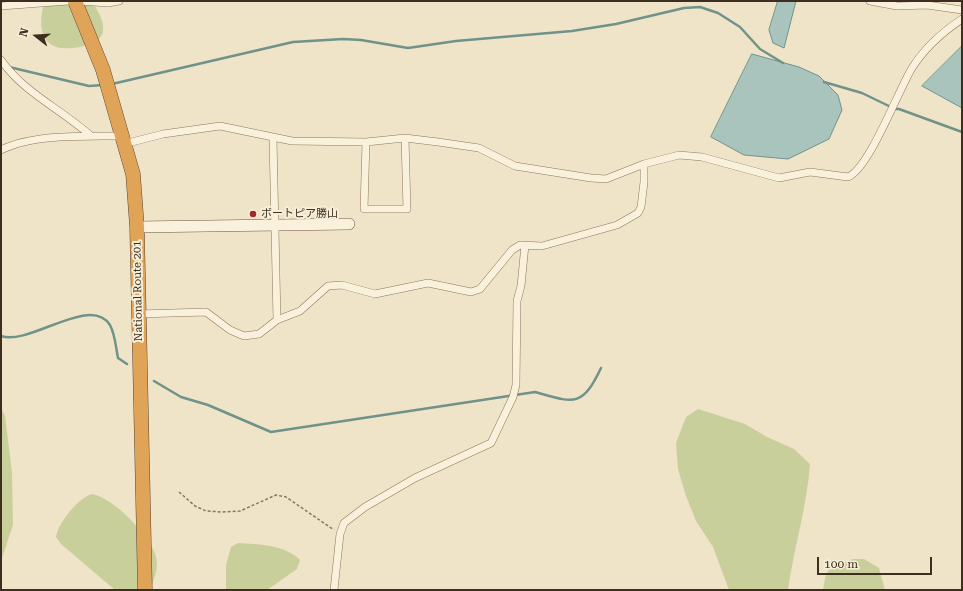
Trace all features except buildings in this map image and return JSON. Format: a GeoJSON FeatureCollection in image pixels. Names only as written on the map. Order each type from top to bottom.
{"type":"FeatureCollection","features":[{"type":"Feature","properties":{"kind":"highway","name":"National Route 201"},"geometry":{"type":"LineString","coordinates":[[75,1],[103,70],[133,174],[137,227],[145,590]]}},
{"type":"Feature","properties":{"kind":"street"},"geometry":{"type":"LineString","coordinates":[[1,6],[68,1]]}},
{"type":"Feature","properties":{"kind":"street"},"geometry":{"type":"LineString","coordinates":[[80,1],[108,3],[119,1]]}},
{"type":"Feature","properties":{"kind":"street"},"geometry":{"type":"LineString","coordinates":[[870,1],[897,6],[927,5],[962,10]]}},
{"type":"Feature","properties":{"kind":"street"},"geometry":{"type":"LineString","coordinates":[[1,150],[14,144],[26,141],[91,136],[123,140],[220,126],[273,139],[292,141],[366,142],[405,138],[479,148],[515,166],[591,178],[606,179],[644,164],[668,157],[692,155],[779,178],[810,172],[838,176],[851,176],[857,170],[873,145],[916,62],[933,43],[962,18]]}},
{"type":"Feature","properties":{"kind":"street"},"geometry":{"type":"LineString","coordinates":[[1,60],[11,74],[28,90],[46,101],[91,136]]}},
{"type":"Feature","properties":{"kind":"street"},"geometry":{"type":"LineString","coordinates":[[366,142],[364,209],[407,209],[405,138]]}},
{"type":"Feature","properties":{"kind":"street"},"geometry":{"type":"LineString","coordinates":[[273,139],[277,320]]}},
{"type":"Feature","properties":{"kind":"street"},"geometry":{"type":"LineString","coordinates":[[138,314],[206,312],[230,330],[244,336],[259,334],[277,320],[300,311],[328,286],[342,285],[375,294],[428,283],[471,292],[480,289],[512,250],[520,245],[542,246],[617,225],[638,213],[641,207],[644,182],[644,164]]}},
{"type":"Feature","properties":{"kind":"street"},"geometry":{"type":"LineString","coordinates":[[137,227],[349,224]]}},
{"type":"Feature","properties":{"kind":"street"},"geometry":{"type":"LineString","coordinates":[[334,590],[340,534],[344,523],[371,504],[414,478],[491,443],[513,397],[516,385],[517,300],[521,286],[525,245]]}},
{"type":"Feature","properties":{"kind":"path"},"geometry":{"type":"LineString","coordinates":[[180,492],[195,506],[206,511],[222,512],[240,511],[276,495],[286,497],[316,516],[340,534]]}},
{"type":"Feature","properties":{"kind":"green space"},"geometry":{"type":"Polygon","coordinates":[[[93,2],[103,23],[103,31],[101,36],[96,41],[74,48],[59,48],[49,43],[43,33],[41,21],[44,4],[93,2]]]}},
{"type":"Feature","properties":{"kind":"green space"},"geometry":{"type":"Polygon","coordinates":[[[1,408],[5,416],[12,473],[13,525],[1,561],[1,408]]]}},
{"type":"Feature","properties":{"kind":"green space"},"geometry":{"type":"Polygon","coordinates":[[[698,409],[745,424],[767,437],[794,449],[810,464],[806,496],[788,590],[729,590],[713,547],[696,521],[686,496],[678,469],[676,443],[686,417],[698,409]]]}},
{"type":"Feature","properties":{"kind":"green space"},"geometry":{"type":"Polygon","coordinates":[[[92,494],[111,503],[122,512],[133,522],[150,544],[155,554],[157,563],[156,573],[150,590],[115,590],[61,544],[56,537],[65,518],[75,505],[92,494]]]}},
{"type":"Feature","properties":{"kind":"green space"},"geometry":{"type":"Polygon","coordinates":[[[238,543],[271,546],[287,551],[300,560],[297,569],[267,590],[226,590],[226,565],[231,547],[238,543]]]}},
{"type":"Feature","properties":{"kind":"green space"},"geometry":{"type":"Polygon","coordinates":[[[853,559],[864,559],[879,568],[885,590],[823,590],[825,578],[830,567],[853,559]]]}},
{"type":"Feature","properties":{"kind":"water"},"geometry":{"type":"Polygon","coordinates":[[[778,1],[796,1],[784,48],[773,43],[769,30],[778,1]]]}},
{"type":"Feature","properties":{"kind":"water"},"geometry":{"type":"Polygon","coordinates":[[[962,46],[962,108],[922,86],[962,46]]]}},
{"type":"Feature","properties":{"kind":"water"},"geometry":{"type":"Polygon","coordinates":[[[752,54],[799,67],[819,76],[838,95],[842,110],[829,139],[788,159],[744,155],[711,137],[752,54]]]}},
{"type":"Feature","properties":{"kind":"waterway"},"geometry":{"type":"LineString","coordinates":[[112,84],[293,42],[343,39],[361,40],[408,48],[456,41],[572,31],[616,24],[684,8],[700,7],[718,13],[740,27],[760,49],[783,63]]}},
{"type":"Feature","properties":{"kind":"waterway"},"geometry":{"type":"LineString","coordinates":[[9,67],[89,86],[103,85]]}},
{"type":"Feature","properties":{"kind":"waterway"},"geometry":{"type":"LineString","coordinates":[[824,82],[862,93],[895,109],[899,109],[962,132]]}},
{"type":"Feature","properties":{"kind":"waterway"},"geometry":{"type":"LineString","coordinates":[[1,336],[13,337],[27,334],[74,317],[89,315],[101,317],[110,325],[112,329],[118,358],[127,364]]}},
{"type":"Feature","properties":{"kind":"waterway"},"geometry":{"type":"LineString","coordinates":[[154,381],[181,397],[208,405],[271,432],[535,392],[559,399],[576,399],[588,390],[601,368]]}},
{"type":"Feature","properties":{"kind":"place","name":"ボートピア勝山"},"geometry":{"type":"Point","coordinates":[253,214]}}]}
